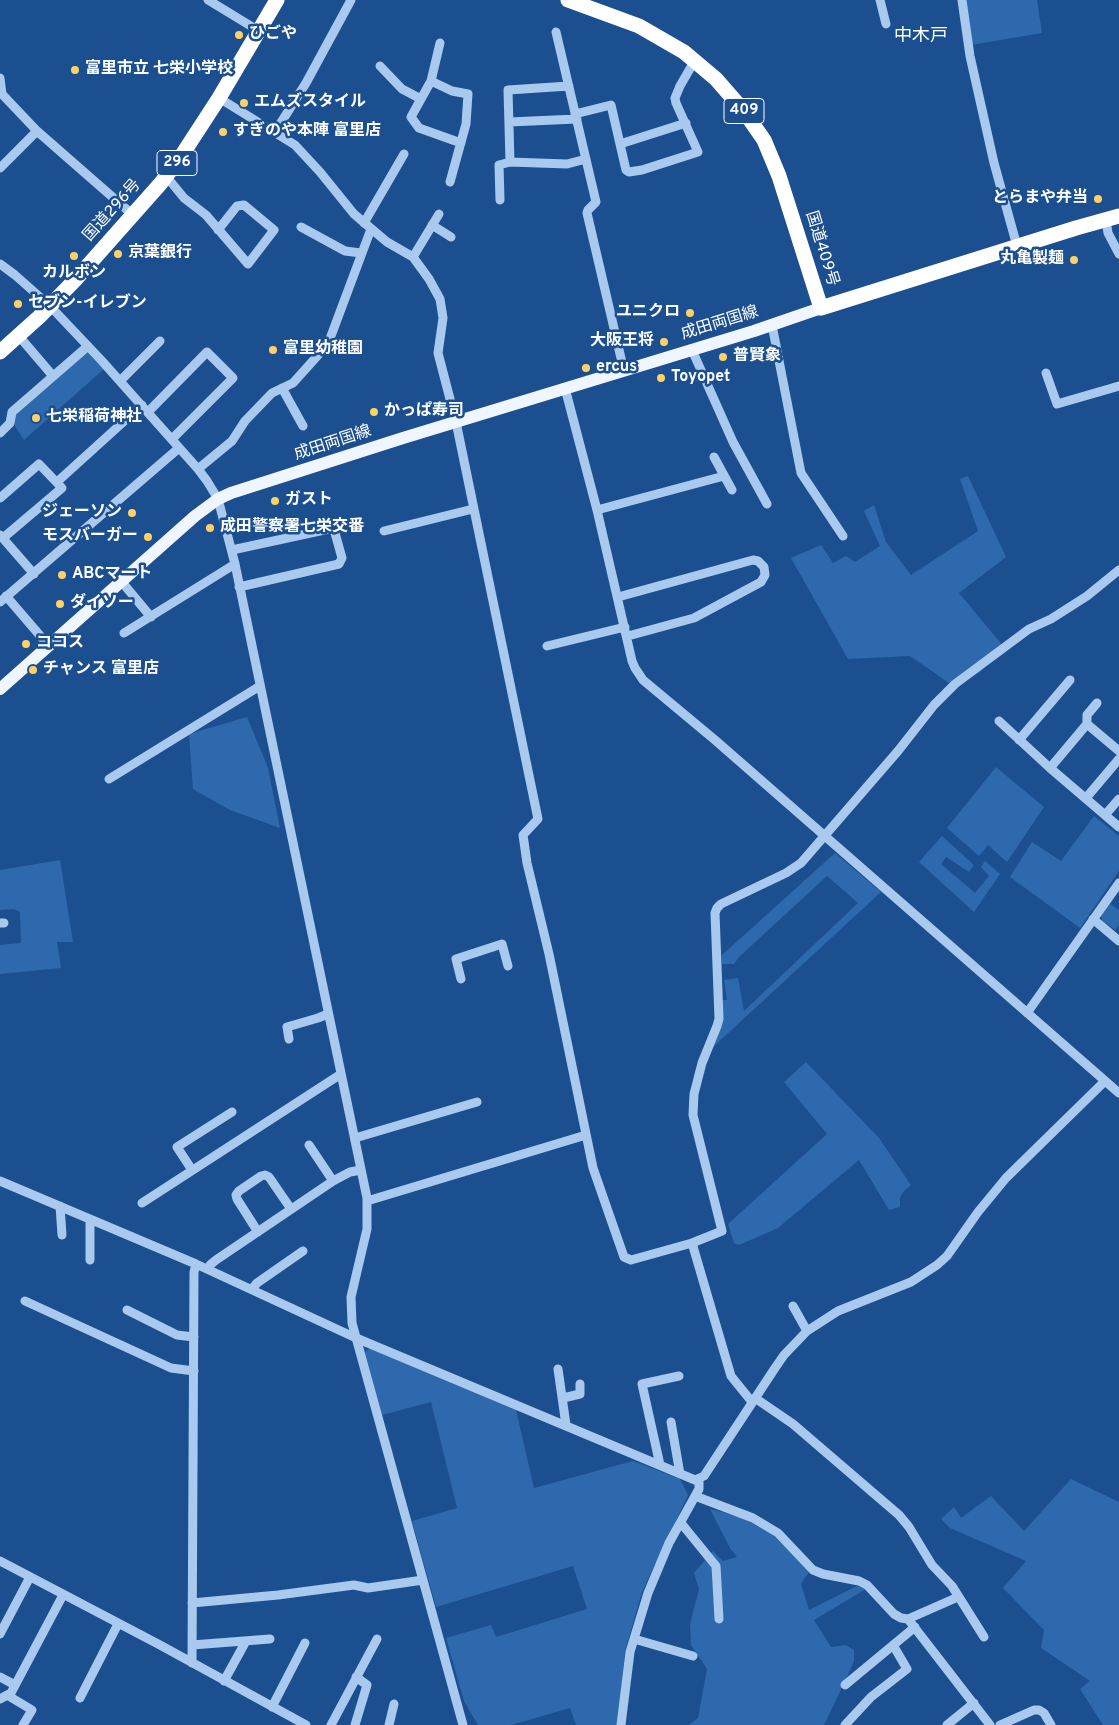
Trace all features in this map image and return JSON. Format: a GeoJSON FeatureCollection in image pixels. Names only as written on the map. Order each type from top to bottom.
{"type":"FeatureCollection","features":[{"type":"Feature","properties":{"kind":"highway","name":"国道296号"},"geometry":{"type":"LineString","coordinates":[[0,352],[50,306],[166,176],[219,98],[277,0]]}},
{"type":"Feature","properties":{"kind":"highway","name":"国道409号"},"geometry":{"type":"LineString","coordinates":[[568,0],[638,26],[654,34],[695,60],[729,93],[755,125],[780,176],[820,308],[1112,218]]}},
{"type":"Feature","properties":{"kind":"main road","name":"成田両国線"},"geometry":{"type":"LineString","coordinates":[[0,689],[195,516],[218,499],[820,308]]}},
{"type":"Feature","properties":{"kind":"street"},"geometry":{"type":"LineString","coordinates":[[208,0],[259,31]]}},
{"type":"Feature","properties":{"kind":"street"},"geometry":{"type":"LineString","coordinates":[[275,132],[306,83],[351,0]]}},
{"type":"Feature","properties":{"kind":"street"},"geometry":{"type":"LineString","coordinates":[[880,0],[886,24]]}},
{"type":"Feature","properties":{"kind":"street"},"geometry":{"type":"LineString","coordinates":[[962,0],[970,56],[994,163],[1017,246]]}},
{"type":"Feature","properties":{"kind":"street"},"geometry":{"type":"LineString","coordinates":[[556,32],[596,202],[587,213],[624,371]]}},
{"type":"Feature","properties":{"kind":"street"},"geometry":{"type":"LineString","coordinates":[[440,44],[431,81],[411,117],[419,128],[461,143]]}},
{"type":"Feature","properties":{"kind":"street"},"geometry":{"type":"LineString","coordinates":[[509,122],[576,116],[610,105],[628,172],[685,157],[698,152],[676,103],[676,98],[680,86],[695,60]]}},
{"type":"Feature","properties":{"kind":"street"},"geometry":{"type":"LineString","coordinates":[[380,66],[402,88],[421,99]]}},
{"type":"Feature","properties":{"kind":"street"},"geometry":{"type":"LineString","coordinates":[[0,78],[2,94],[38,131],[132,215]]}},
{"type":"Feature","properties":{"kind":"street"},"geometry":{"type":"LineString","coordinates":[[431,81],[452,91],[468,94],[466,124],[450,182]]}},
{"type":"Feature","properties":{"kind":"street"},"geometry":{"type":"LineString","coordinates":[[510,162],[508,90],[569,86]]}},
{"type":"Feature","properties":{"kind":"street"},"geometry":{"type":"LineString","coordinates":[[219,98],[295,144],[354,214],[387,242],[413,256],[440,299],[443,318],[438,353],[456,422],[538,819],[523,835],[527,863],[549,954],[593,1168],[624,1257],[631,1260],[692,1243],[722,1231],[693,1115],[694,1094],[700,1070],[718,1018],[715,913],[721,904],[786,873],[801,863],[954,684],[1029,628],[1051,619],[1087,596],[1119,570]]}},
{"type":"Feature","properties":{"kind":"street"},"geometry":{"type":"LineString","coordinates":[[620,144],[686,124]]}},
{"type":"Feature","properties":{"kind":"street"},"geometry":{"type":"LineString","coordinates":[[0,168],[38,131]]}},
{"type":"Feature","properties":{"kind":"street"},"geometry":{"type":"LineString","coordinates":[[198,469],[232,441],[245,421],[272,393],[293,383],[328,344],[361,253],[367,226],[404,154]]}},
{"type":"Feature","properties":{"kind":"street"},"geometry":{"type":"LineString","coordinates":[[500,200],[499,165],[510,162],[567,164],[586,159]]}},
{"type":"Feature","properties":{"kind":"street"},"geometry":{"type":"LineString","coordinates":[[166,176],[184,198],[206,215],[218,230],[248,264],[274,230],[244,205],[237,206],[218,230]]}},
{"type":"Feature","properties":{"kind":"street"},"geometry":{"type":"LineString","coordinates":[[413,256],[439,214]]}},
{"type":"Feature","properties":{"kind":"street"},"geometry":{"type":"LineString","coordinates":[[1112,218],[1108,232],[1119,254]]}},
{"type":"Feature","properties":{"kind":"street"},"geometry":{"type":"LineString","coordinates":[[432,225],[451,237]]}},
{"type":"Feature","properties":{"kind":"street"},"geometry":{"type":"LineString","coordinates":[[301,227],[345,251],[361,253]]}},
{"type":"Feature","properties":{"kind":"street"},"geometry":{"type":"LineString","coordinates":[[0,264],[50,306],[88,346],[198,469],[212,487],[218,499],[232,550],[362,1170],[367,1201],[367,1229],[352,1297],[352,1323],[463,1725]]}},
{"type":"Feature","properties":{"kind":"street"},"geometry":{"type":"LineString","coordinates":[[772,324],[801,473],[843,536]]}},
{"type":"Feature","properties":{"kind":"street"},"geometry":{"type":"LineString","coordinates":[[18,335],[53,376]]}},
{"type":"Feature","properties":{"kind":"street"},"geometry":{"type":"LineString","coordinates":[[120,381],[160,341]]}},
{"type":"Feature","properties":{"kind":"street"},"geometry":{"type":"LineString","coordinates":[[0,432],[10,423],[12,412],[88,346]]}},
{"type":"Feature","properties":{"kind":"street"},"geometry":{"type":"LineString","coordinates":[[692,350],[733,442],[767,504]]}},
{"type":"Feature","properties":{"kind":"street"},"geometry":{"type":"LineString","coordinates":[[57,482],[145,408],[207,352],[233,378],[172,439]]}},
{"type":"Feature","properties":{"kind":"street"},"geometry":{"type":"LineString","coordinates":[[1046,372],[1058,404],[1119,386]]}},
{"type":"Feature","properties":{"kind":"street"},"geometry":{"type":"LineString","coordinates":[[282,388],[303,426]]}},
{"type":"Feature","properties":{"kind":"street"},"geometry":{"type":"LineString","coordinates":[[565,388],[635,668],[650,687],[715,740],[1119,1093]]}},
{"type":"Feature","properties":{"kind":"street"},"geometry":{"type":"LineString","coordinates":[[48,646],[3,599],[179,448]]}},
{"type":"Feature","properties":{"kind":"street"},"geometry":{"type":"LineString","coordinates":[[714,457],[732,490]]}},
{"type":"Feature","properties":{"kind":"street"},"geometry":{"type":"LineString","coordinates":[[0,498],[39,464],[62,488],[1,537],[34,574]]}},
{"type":"Feature","properties":{"kind":"street"},"geometry":{"type":"LineString","coordinates":[[597,510],[724,476]]}},
{"type":"Feature","properties":{"kind":"street"},"geometry":{"type":"LineString","coordinates":[[384,531],[474,508]]}},
{"type":"Feature","properties":{"kind":"street"},"geometry":{"type":"LineString","coordinates":[[232,550],[329,528],[335,533],[342,558],[339,564],[239,587]]}},
{"type":"Feature","properties":{"kind":"street"},"geometry":{"type":"LineString","coordinates":[[547,646],[694,618],[762,582],[765,575],[764,567],[761,562],[753,560],[618,597]]}},
{"type":"Feature","properties":{"kind":"street"},"geometry":{"type":"LineString","coordinates":[[124,633],[234,564]]}},
{"type":"Feature","properties":{"kind":"street"},"geometry":{"type":"LineString","coordinates":[[121,581],[151,617]]}},
{"type":"Feature","properties":{"kind":"street"},"geometry":{"type":"LineString","coordinates":[[1018,740],[1070,680]]}},
{"type":"Feature","properties":{"kind":"street"},"geometry":{"type":"LineString","coordinates":[[109,780],[260,686]]}},
{"type":"Feature","properties":{"kind":"street"},"geometry":{"type":"LineString","coordinates":[[1050,768],[1087,724],[1087,715],[1097,703]]}},
{"type":"Feature","properties":{"kind":"street"},"geometry":{"type":"LineString","coordinates":[[1000,721],[1018,740],[1119,827]]}},
{"type":"Feature","properties":{"kind":"street"},"geometry":{"type":"LineString","coordinates":[[1087,724],[1119,751]]}},
{"type":"Feature","properties":{"kind":"street"},"geometry":{"type":"LineString","coordinates":[[1086,798],[1119,759]]}},
{"type":"Feature","properties":{"kind":"street"},"geometry":{"type":"LineString","coordinates":[[1105,815],[1119,799]]}},
{"type":"Feature","properties":{"kind":"street"},"geometry":{"type":"LineString","coordinates":[[1027,1013],[1119,883]]}},
{"type":"Feature","properties":{"kind":"street"},"geometry":{"type":"LineString","coordinates":[[1093,919],[1119,941]]}},
{"type":"Feature","properties":{"kind":"street"},"geometry":{"type":"LineString","coordinates":[[461,979],[456,959],[502,944],[508,966]]}},
{"type":"Feature","properties":{"kind":"street"},"geometry":{"type":"LineString","coordinates":[[289,1039],[287,1027],[328,1014]]}},
{"type":"Feature","properties":{"kind":"street"},"geometry":{"type":"LineString","coordinates":[[142,1203],[341,1074]]}},
{"type":"Feature","properties":{"kind":"street"},"geometry":{"type":"LineString","coordinates":[[0,1181],[196,1264],[356,1338],[691,1479],[699,1479],[704,1476],[784,1355],[807,1331],[838,1311],[864,1299],[911,1282],[937,1265],[947,1256],[988,1199],[1006,1178],[1105,1081]]}},
{"type":"Feature","properties":{"kind":"street"},"geometry":{"type":"LineString","coordinates":[[355,1138],[477,1102]]}},
{"type":"Feature","properties":{"kind":"street"},"geometry":{"type":"LineString","coordinates":[[192,1170],[177,1147],[232,1112]]}},
{"type":"Feature","properties":{"kind":"street"},"geometry":{"type":"LineString","coordinates":[[367,1201],[586,1135]]}},
{"type":"Feature","properties":{"kind":"street"},"geometry":{"type":"LineString","coordinates":[[309,1145],[333,1181]]}},
{"type":"Feature","properties":{"kind":"street"},"geometry":{"type":"LineString","coordinates":[[209,1270],[210,1265],[216,1260],[333,1181],[350,1172],[362,1170]]}},
{"type":"Feature","properties":{"kind":"street"},"geometry":{"type":"LineString","coordinates":[[258,1232],[237,1199],[236,1194],[239,1191],[265,1176],[269,1178],[291,1209]]}},
{"type":"Feature","properties":{"kind":"street"},"geometry":{"type":"LineString","coordinates":[[60,1206],[62,1235]]}},
{"type":"Feature","properties":{"kind":"street"},"geometry":{"type":"LineString","coordinates":[[90,1219],[90,1260]]}},
{"type":"Feature","properties":{"kind":"street"},"geometry":{"type":"LineString","coordinates":[[692,1243],[731,1376],[753,1400],[793,1424],[899,1515],[909,1527],[932,1565],[952,1586],[984,1637]]}},
{"type":"Feature","properties":{"kind":"street"},"geometry":{"type":"LineString","coordinates":[[252,1289],[257,1283],[303,1251]]}},
{"type":"Feature","properties":{"kind":"street"},"geometry":{"type":"LineString","coordinates":[[192,1663],[194,1272],[196,1264]]}},
{"type":"Feature","properties":{"kind":"street"},"geometry":{"type":"LineString","coordinates":[[25,1302],[171,1368],[194,1371]]}},
{"type":"Feature","properties":{"kind":"street"},"geometry":{"type":"LineString","coordinates":[[793,1306],[807,1331]]}},
{"type":"Feature","properties":{"kind":"street"},"geometry":{"type":"LineString","coordinates":[[127,1310],[177,1335],[194,1337]]}},
{"type":"Feature","properties":{"kind":"street"},"geometry":{"type":"LineString","coordinates":[[558,1369],[566,1425]]}},
{"type":"Feature","properties":{"kind":"street"},"geometry":{"type":"LineString","coordinates":[[660,1465],[642,1384],[679,1376]]}},
{"type":"Feature","properties":{"kind":"street"},"geometry":{"type":"LineString","coordinates":[[563,1398],[580,1394],[580,1384]]}},
{"type":"Feature","properties":{"kind":"street"},"geometry":{"type":"LineString","coordinates":[[671,1421],[680,1474]]}},
{"type":"Feature","properties":{"kind":"street"},"geometry":{"type":"LineString","coordinates":[[621,1725],[627,1674],[634,1639],[648,1593],[669,1543],[699,1489],[699,1479]]}},
{"type":"Feature","properties":{"kind":"street"},"geometry":{"type":"LineString","coordinates":[[695,1496],[727,1510],[753,1518],[778,1533],[814,1570],[823,1574],[859,1581],[867,1585],[894,1614],[901,1618],[908,1619],[958,1597]]}},
{"type":"Feature","properties":{"kind":"street"},"geometry":{"type":"LineString","coordinates":[[681,1522],[716,1566],[718,1620]]}},
{"type":"Feature","properties":{"kind":"street"},"geometry":{"type":"LineString","coordinates":[[0,1561],[306,1725]]}},
{"type":"Feature","properties":{"kind":"street"},"geometry":{"type":"LineString","coordinates":[[0,1634],[30,1577]]}},
{"type":"Feature","properties":{"kind":"street"},"geometry":{"type":"LineString","coordinates":[[192,1603],[278,1595],[354,1585],[368,1588],[423,1580]]}},
{"type":"Feature","properties":{"kind":"street"},"geometry":{"type":"LineString","coordinates":[[4,1697],[11,1693],[63,1595]]}},
{"type":"Feature","properties":{"kind":"street"},"geometry":{"type":"LineString","coordinates":[[908,1619],[990,1725]]}},
{"type":"Feature","properties":{"kind":"street"},"geometry":{"type":"LineString","coordinates":[[80,1698],[118,1624]]}},
{"type":"Feature","properties":{"kind":"street"},"geometry":{"type":"LineString","coordinates":[[845,1685],[915,1627]]}},
{"type":"Feature","properties":{"kind":"street"},"geometry":{"type":"LineString","coordinates":[[192,1645],[270,1639]]}},
{"type":"Feature","properties":{"kind":"street"},"geometry":{"type":"LineString","coordinates":[[331,1725],[377,1639]]}},
{"type":"Feature","properties":{"kind":"street"},"geometry":{"type":"LineString","coordinates":[[634,1639],[694,1656]]}},
{"type":"Feature","properties":{"kind":"street"},"geometry":{"type":"LineString","coordinates":[[224,1681],[246,1641]]}},
{"type":"Feature","properties":{"kind":"street"},"geometry":{"type":"LineString","coordinates":[[272,1707],[305,1643]]}},
{"type":"Feature","properties":{"kind":"street"},"geometry":{"type":"LineString","coordinates":[[845,1725],[871,1697],[906,1669],[893,1645]]}},
{"type":"Feature","properties":{"kind":"street"},"geometry":{"type":"LineString","coordinates":[[0,1677],[15,1686]]}},
{"type":"Feature","properties":{"kind":"street"},"geometry":{"type":"LineString","coordinates":[[355,1725],[367,1685],[356,1678]]}},
{"type":"Feature","properties":{"kind":"street"},"geometry":{"type":"LineString","coordinates":[[4,1697],[32,1710],[23,1725]]}},
{"type":"Feature","properties":{"kind":"street"},"geometry":{"type":"LineString","coordinates":[[947,1725],[974,1703]]}},
{"type":"Feature","properties":{"kind":"street"},"geometry":{"type":"LineString","coordinates":[[389,1725],[394,1704]]}},
{"type":"Feature","properties":{"kind":"street"},"geometry":{"type":"LineString","coordinates":[[1000,1725],[1034,1710],[1044,1713],[1052,1725]]}},
{"type":"Feature","properties":{"kind":"shaded area"},"geometry":{"type":"Polygon","coordinates":[[[963,0],[1037,0],[1042,33],[971,45],[963,0]]]}},
{"type":"Feature","properties":{"kind":"shaded area"},"geometry":{"type":"Polygon","coordinates":[[[88,353],[104,369],[24,440],[15,426],[14,414],[82,354],[88,353]]]}},
{"type":"Feature","properties":{"kind":"shaded area"},"geometry":{"type":"Polygon","coordinates":[[[968,476],[1006,557],[959,593],[1004,647],[979,673],[949,683],[910,656],[848,659],[791,558],[821,545],[833,563],[846,556],[855,562],[880,546],[864,511],[874,505],[886,542],[911,575],[978,531],[960,479],[968,476]]]}},
{"type":"Feature","properties":{"kind":"shaded area"},"geometry":{"type":"Polygon","coordinates":[[[247,717],[268,768],[280,828],[230,810],[193,789],[189,734],[247,717]]]}},
{"type":"Feature","properties":{"kind":"shaded area"},"geometry":{"type":"Polygon","coordinates":[[[996,767],[1044,807],[1007,862],[988,845],[979,856],[947,828],[996,767]]]}},
{"type":"Feature","properties":{"kind":"shaded area"},"geometry":{"type":"Polygon","coordinates":[[[1094,816],[1119,836],[1119,871],[1080,928],[1010,877],[1032,842],[1061,861],[1094,816]]]}},
{"type":"Feature","properties":{"kind":"shaded area"},"geometry":{"type":"Polygon","coordinates":[[[942,836],[974,865],[969,872],[946,857],[941,864],[975,893],[989,876],[981,867],[985,861],[1000,874],[974,912],[919,862],[942,836]]]}},
{"type":"Feature","properties":{"kind":"shaded area"},"geometry":{"type":"Polygon","coordinates":[[[835,853],[881,892],[712,1048],[722,1000],[727,1000],[724,980],[738,978],[744,1011],[858,903],[827,876],[739,957],[734,964],[722,964],[722,955],[835,853]]]}},
{"type":"Feature","properties":{"kind":"shaded area"},"geometry":{"type":"Polygon","coordinates":[[[60,860],[73,942],[57,942],[61,968],[0,974],[0,945],[21,943],[20,912],[14,909],[0,910],[0,870],[60,860]]]}},
{"type":"Feature","properties":{"kind":"shaded area"},"geometry":{"type":"Polygon","coordinates":[[[1109,903],[1119,910],[1119,925],[1115,930],[1102,920],[1101,914],[1109,903]]]}},
{"type":"Feature","properties":{"kind":"shaded area"},"geometry":{"type":"Polygon","coordinates":[[[806,1062],[879,1138],[911,1185],[903,1192],[900,1198],[900,1207],[889,1210],[859,1160],[778,1228],[739,1245],[734,1243],[728,1224],[827,1134],[784,1082],[806,1062]]]}},
{"type":"Feature","properties":{"kind":"shaded area"},"geometry":{"type":"Polygon","coordinates":[[[370,1348],[516,1410],[534,1488],[633,1461],[680,1479],[688,1495],[642,1592],[625,1651],[618,1725],[576,1725],[570,1708],[511,1725],[478,1725],[464,1701],[446,1638],[491,1625],[496,1637],[587,1609],[573,1566],[436,1607],[412,1521],[457,1508],[431,1402],[382,1415],[365,1352],[370,1348]]]}},
{"type":"Feature","properties":{"kind":"shaded area"},"geometry":{"type":"Polygon","coordinates":[[[1071,1479],[1119,1502],[1119,1725],[1103,1725],[1080,1689],[1090,1681],[1041,1648],[1044,1630],[1003,1588],[1026,1561],[950,1528],[941,1519],[954,1507],[961,1518],[991,1496],[1024,1531],[1071,1479]]]}},
{"type":"Feature","properties":{"kind":"shaded area"},"geometry":{"type":"Polygon","coordinates":[[[710,1509],[752,1520],[777,1534],[811,1569],[801,1584],[809,1610],[857,1586],[866,1589],[814,1620],[831,1647],[846,1645],[854,1650],[854,1661],[824,1725],[689,1725],[698,1718],[707,1669],[691,1645],[690,1624],[699,1589],[694,1573],[713,1551],[723,1561],[737,1557],[730,1548],[710,1509]]]}},
{"type":"Feature","properties":{"kind":"place","name":"ひごや"},"geometry":{"type":"Point","coordinates":[239,35]}},
{"type":"Feature","properties":{"kind":"place","name":"富里市立 七栄小学校"},"geometry":{"type":"Point","coordinates":[75,70]}},
{"type":"Feature","properties":{"kind":"place","name":"エムズスタイル"},"geometry":{"type":"Point","coordinates":[244,103]}},
{"type":"Feature","properties":{"kind":"place","name":"すぎのや本陣 富里店"},"geometry":{"type":"Point","coordinates":[223,132]}},
{"type":"Feature","properties":{"kind":"place","name":"とらまや弁当"},"geometry":{"type":"Point","coordinates":[1098,199]}},
{"type":"Feature","properties":{"kind":"place","name":"京葉銀行"},"geometry":{"type":"Point","coordinates":[118,254]}},
{"type":"Feature","properties":{"kind":"place","name":"カルボン"},"geometry":{"type":"Point","coordinates":[74,256]}},
{"type":"Feature","properties":{"kind":"place","name":"丸亀製麺"},"geometry":{"type":"Point","coordinates":[1074,260]}},
{"type":"Feature","properties":{"kind":"place","name":"セブン-イレブン"},"geometry":{"type":"Point","coordinates":[18,304]}},
{"type":"Feature","properties":{"kind":"place","name":"ユニクロ"},"geometry":{"type":"Point","coordinates":[690,313]}},
{"type":"Feature","properties":{"kind":"place","name":"大阪王将"},"geometry":{"type":"Point","coordinates":[664,342]}},
{"type":"Feature","properties":{"kind":"place","name":"富里幼稚園"},"geometry":{"type":"Point","coordinates":[273,350]}},
{"type":"Feature","properties":{"kind":"place","name":"普賢象"},"geometry":{"type":"Point","coordinates":[723,357]}},
{"type":"Feature","properties":{"kind":"place","name":"ercus"},"geometry":{"type":"Point","coordinates":[586,368]}},
{"type":"Feature","properties":{"kind":"place","name":"Toyopet"},"geometry":{"type":"Point","coordinates":[661,378]}},
{"type":"Feature","properties":{"kind":"place","name":"かっぱ寿司"},"geometry":{"type":"Point","coordinates":[374,412]}},
{"type":"Feature","properties":{"kind":"place","name":"七栄稲荷神社"},"geometry":{"type":"Point","coordinates":[36,418]}},
{"type":"Feature","properties":{"kind":"place","name":"ガスト"},"geometry":{"type":"Point","coordinates":[275,501]}},
{"type":"Feature","properties":{"kind":"place","name":"ジェーソン"},"geometry":{"type":"Point","coordinates":[132,513]}},
{"type":"Feature","properties":{"kind":"place","name":"成田警察署七栄交番"},"geometry":{"type":"Point","coordinates":[210,528]}},
{"type":"Feature","properties":{"kind":"place","name":"モスバーガー"},"geometry":{"type":"Point","coordinates":[148,537]}},
{"type":"Feature","properties":{"kind":"place","name":"ABCマート"},"geometry":{"type":"Point","coordinates":[62,575]}},
{"type":"Feature","properties":{"kind":"place","name":"ダイソー"},"geometry":{"type":"Point","coordinates":[60,604]}},
{"type":"Feature","properties":{"kind":"place","name":"ココス"},"geometry":{"type":"Point","coordinates":[26,644]}},
{"type":"Feature","properties":{"kind":"place","name":"チャンス 富里店"},"geometry":{"type":"Point","coordinates":[33,670]}},
{"type":"Feature","properties":{"kind":"district","name":"中木戸"},"geometry":{"type":"Point","coordinates":[921,37]}}]}
